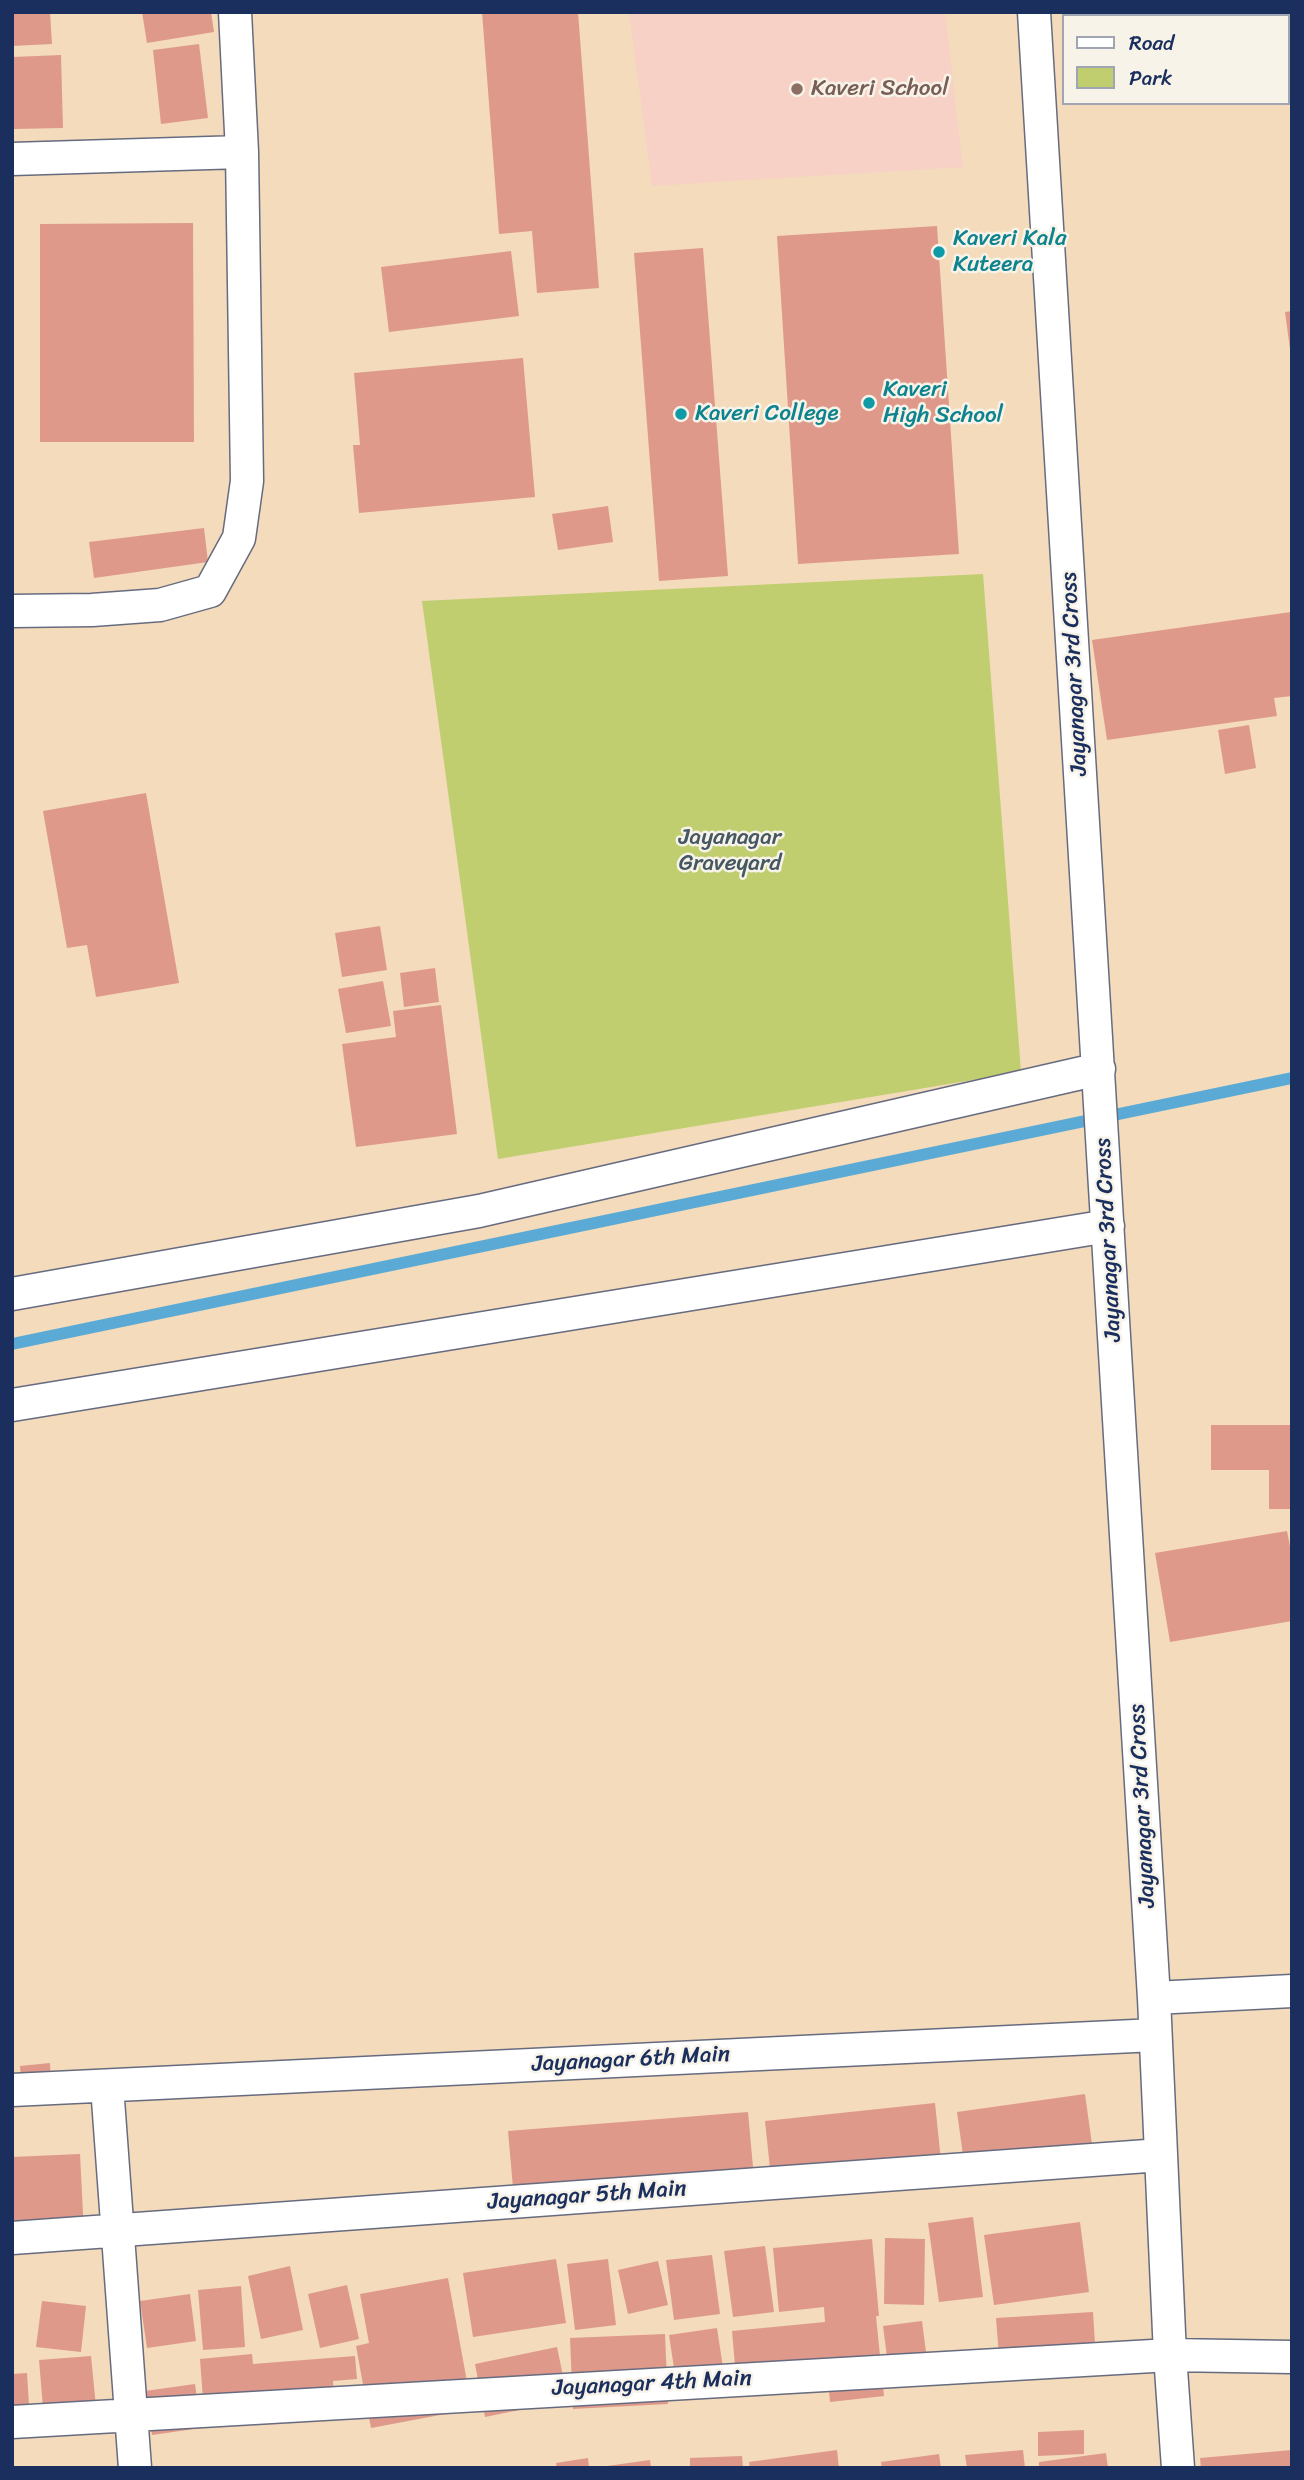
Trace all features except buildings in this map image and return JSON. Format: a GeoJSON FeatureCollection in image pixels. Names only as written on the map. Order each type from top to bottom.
{"type":"FeatureCollection","features":[{"type":"Feature","properties":{"kind":"street"},"geometry":{"type":"LineString","coordinates":[[12,611],[92,610],[160,604],[209,591],[239,538],[247,481],[242,152],[235,12]]}},
{"type":"Feature","properties":{"kind":"street","name":"Jayanagar 3rd Cross"},"geometry":{"type":"LineString","coordinates":[[1034,12],[1154,1998],[1170,2355],[1178,2468]]}},
{"type":"Feature","properties":{"kind":"street"},"geometry":{"type":"LineString","coordinates":[[12,159],[242,152]]}},
{"type":"Feature","properties":{"kind":"street"},"geometry":{"type":"LineString","coordinates":[[12,1294],[479,1212],[1099,1069]]}},
{"type":"Feature","properties":{"kind":"street"},"geometry":{"type":"LineString","coordinates":[[12,1405],[1108,1226]]}},
{"type":"Feature","properties":{"kind":"street"},"geometry":{"type":"LineString","coordinates":[[1154,1998],[1292,1991]]}},
{"type":"Feature","properties":{"kind":"street","name":"Jayanagar 6th Main"},"geometry":{"type":"LineString","coordinates":[[12,2090],[1155,2035]]}},
{"type":"Feature","properties":{"kind":"street"},"geometry":{"type":"LineString","coordinates":[[107,2086],[135,2468]]}},
{"type":"Feature","properties":{"kind":"street","name":"Jayanagar 5th Main"},"geometry":{"type":"LineString","coordinates":[[12,2238],[1161,2155]]}},
{"type":"Feature","properties":{"kind":"street","name":"Jayanagar 4th Main"},"geometry":{"type":"LineString","coordinates":[[12,2422],[1170,2355],[1292,2357]]}},
{"type":"Feature","properties":{"kind":"shaded area","name":"Kaveri School"},"geometry":{"type":"Polygon","coordinates":[[[629,12],[945,12],[963,167],[652,186],[629,12]]]}},
{"type":"Feature","properties":{"kind":"green space","name":"Jayanagar Graveyard"},"geometry":{"type":"Polygon","coordinates":[[[983,574],[1021,1072],[498,1159],[422,601],[983,574]]]}},
{"type":"Feature","properties":{"kind":"waterway"},"geometry":{"type":"LineString","coordinates":[[12,1344],[1292,1078]]}},
{"type":"Feature","properties":{"kind":"place","name":"Kaveri School"},"geometry":{"type":"Point","coordinates":[797,89]}},
{"type":"Feature","properties":{"kind":"place","name":"Kaveri Kala Kuteera"},"geometry":{"type":"Point","coordinates":[939,252]}},
{"type":"Feature","properties":{"kind":"place","name":"Kaveri High School"},"geometry":{"type":"Point","coordinates":[869,403]}},
{"type":"Feature","properties":{"kind":"place","name":"Kaveri College"},"geometry":{"type":"Point","coordinates":[681,414]}}]}
